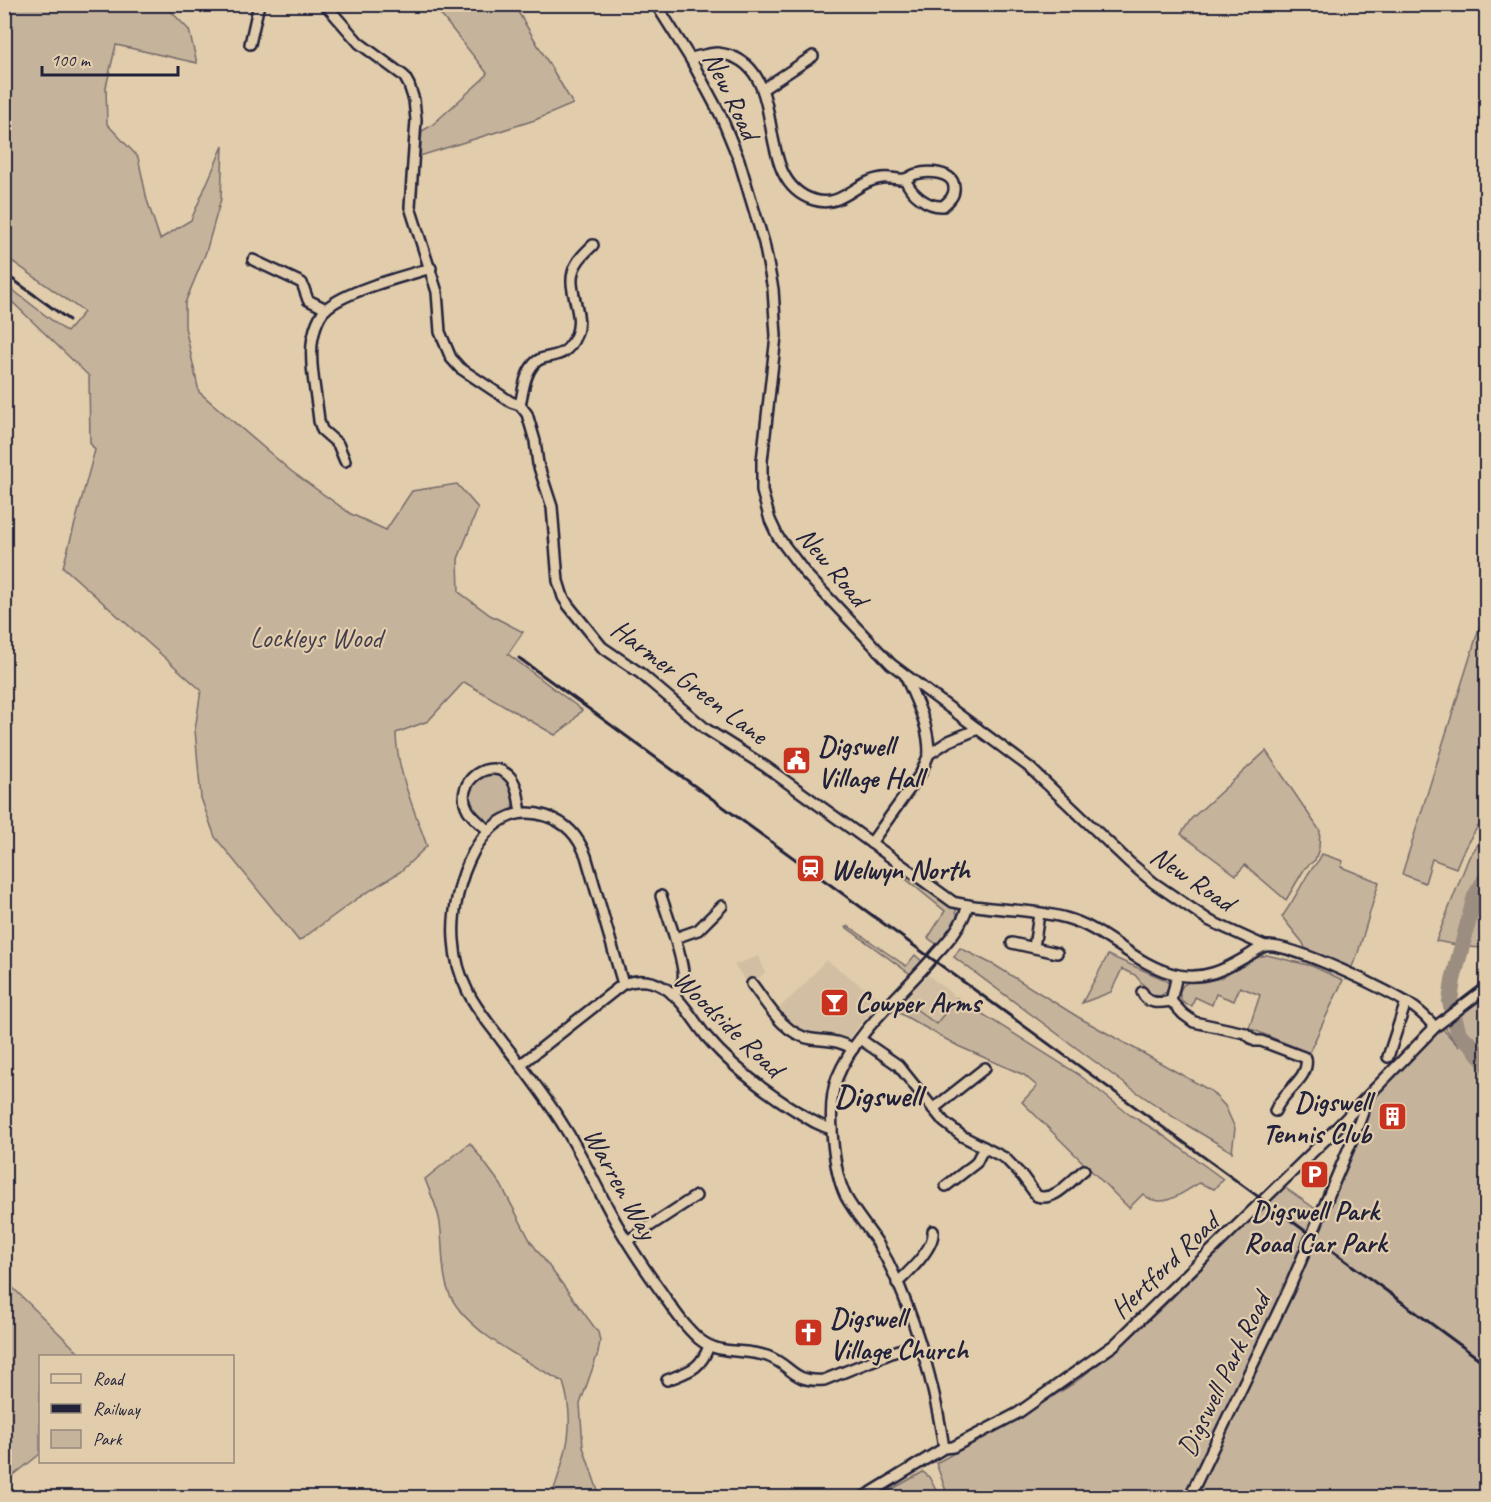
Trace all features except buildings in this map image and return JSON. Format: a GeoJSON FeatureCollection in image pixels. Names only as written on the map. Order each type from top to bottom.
{"type":"FeatureCollection","features":[{"type":"Feature","properties":{"kind":"street"},"geometry":{"type":"LineString","coordinates":[[250,44],[259,4]]}},
{"type":"Feature","properties":{"kind":"street"},"geometry":{"type":"LineString","coordinates":[[325,4],[359,43],[404,76],[409,85],[414,100],[416,120],[410,207],[431,268],[437,292],[440,332],[451,358],[474,378],[511,402],[520,405],[528,375],[534,364],[568,350],[578,332],[580,315],[573,291],[572,274],[578,261],[592,245]]}},
{"type":"Feature","properties":{"kind":"street","name":"New Road"},"geometry":{"type":"LineString","coordinates":[[656,4],[690,58],[721,116],[739,160],[764,243],[773,289],[776,336],[762,461],[762,491],[770,520],[778,537],[799,566],[891,664],[1029,767],[1154,883],[1210,921],[1265,946]]}},
{"type":"Feature","properties":{"kind":"street"},"geometry":{"type":"LineString","coordinates":[[690,58],[716,53],[744,63],[754,73],[763,89],[785,180],[802,195],[820,202],[829,202],[846,196],[868,182],[881,178],[905,180],[921,173],[942,174],[952,180],[955,189],[953,195],[943,206],[931,205],[912,191],[905,180]]}},
{"type":"Feature","properties":{"kind":"street"},"geometry":{"type":"LineString","coordinates":[[763,89],[813,56]]}},
{"type":"Feature","properties":{"kind":"street"},"geometry":{"type":"LineString","coordinates":[[253,260],[302,283],[308,300],[326,309]]}},
{"type":"Feature","properties":{"kind":"street"},"geometry":{"type":"LineString","coordinates":[[345,461],[338,444],[322,430],[319,421],[314,379],[313,334],[322,313],[342,298],[431,268]]}},
{"type":"Feature","properties":{"kind":"street","name":"Harmer Green Lane"},"geometry":{"type":"LineString","coordinates":[[520,405],[531,427],[538,464],[552,507],[558,581],[563,597],[602,647],[640,672],[706,729],[766,766],[953,902],[1065,917],[1089,926],[1137,959],[1177,975],[1205,976],[1216,973],[1265,946]]}},
{"type":"Feature","properties":{"kind":"street"},"geometry":{"type":"LineString","coordinates":[[871,843],[921,773],[929,754],[929,736],[925,721],[905,675]]}},
{"type":"Feature","properties":{"kind":"street"},"geometry":{"type":"LineString","coordinates":[[929,754],[949,741],[978,729]]}},
{"type":"Feature","properties":{"kind":"street"},"geometry":{"type":"LineString","coordinates":[[488,830],[475,818],[465,802],[464,793],[467,784],[478,772],[494,770],[508,775],[517,791],[521,813],[544,815],[570,829],[582,845],[623,984],[520,1065]]}},
{"type":"Feature","properties":{"kind":"street","name":"Warren Way"},"geometry":{"type":"LineString","coordinates":[[521,813],[503,819],[488,830],[476,848],[460,886],[455,910],[453,939],[461,976],[480,1012],[564,1126],[627,1241],[679,1318],[709,1346],[732,1352],[770,1357],[799,1377],[811,1381],[824,1380],[919,1342]]}},
{"type":"Feature","properties":{"kind":"street"},"geometry":{"type":"LineString","coordinates":[[661,896],[675,938],[684,976],[672,994]]}},
{"type":"Feature","properties":{"kind":"street"},"geometry":{"type":"LineString","coordinates":[[944,1448],[937,1410],[919,1342],[897,1283],[879,1245],[846,1197],[841,1184],[832,1129],[831,1100],[842,1068],[853,1048],[946,942],[964,916],[968,905]]}},
{"type":"Feature","properties":{"kind":"street"},"geometry":{"type":"LineString","coordinates":[[675,938],[698,930],[722,906]]}},
{"type":"Feature","properties":{"kind":"street"},"geometry":{"type":"LineString","coordinates":[[1034,947],[1039,914]]}},
{"type":"Feature","properties":{"kind":"street"},"geometry":{"type":"LineString","coordinates":[[1012,943],[1057,953]]}},
{"type":"Feature","properties":{"kind":"street"},"geometry":{"type":"LineString","coordinates":[[1265,946],[1298,951],[1406,1002],[1423,1014],[1435,1027]]}},
{"type":"Feature","properties":{"kind":"street"},"geometry":{"type":"LineString","coordinates":[[1171,1000],[1177,975]]}},
{"type":"Feature","properties":{"kind":"street","name":"Woodside Road"},"geometry":{"type":"LineString","coordinates":[[623,984],[632,981],[648,981],[663,986],[714,1045],[749,1079],[793,1109],[832,1129]]}},
{"type":"Feature","properties":{"kind":"street"},"geometry":{"type":"LineString","coordinates":[[752,984],[793,1033],[812,1039],[838,1041],[853,1048]]}},
{"type":"Feature","properties":{"kind":"street","name":"Hertford Road"},"geometry":{"type":"LineString","coordinates":[[862,1497],[944,1448],[953,1447],[1012,1417],[1114,1345],[1360,1104],[1435,1027],[1486,988]]}},
{"type":"Feature","properties":{"kind":"street"},"geometry":{"type":"LineString","coordinates":[[1142,992],[1145,998],[1153,1002],[1171,1000]]}},
{"type":"Feature","properties":{"kind":"street"},"geometry":{"type":"LineString","coordinates":[[1171,1000],[1183,1014],[1194,1022],[1245,1033],[1255,1041],[1306,1058],[1305,1073],[1279,1101],[1275,1111]]}},
{"type":"Feature","properties":{"kind":"street"},"geometry":{"type":"LineString","coordinates":[[1388,1057],[1406,1002]]}},
{"type":"Feature","properties":{"kind":"street"},"geometry":{"type":"LineString","coordinates":[[860,1039],[898,1065],[933,1109],[953,1129],[1005,1158],[1023,1177],[1034,1194],[1041,1198],[1054,1195],[1084,1170]]}},
{"type":"Feature","properties":{"kind":"street"},"geometry":{"type":"LineString","coordinates":[[933,1109],[985,1068]]}},
{"type":"Feature","properties":{"kind":"street","name":"Digswell Park Road"},"geometry":{"type":"LineString","coordinates":[[1189,1497],[1289,1289],[1356,1131],[1363,1112],[1360,1104]]}},
{"type":"Feature","properties":{"kind":"street"},"geometry":{"type":"LineString","coordinates":[[946,1186],[976,1163],[984,1147]]}},
{"type":"Feature","properties":{"kind":"street"},"geometry":{"type":"LineString","coordinates":[[627,1241],[696,1196]]}},
{"type":"Feature","properties":{"kind":"street"},"geometry":{"type":"LineString","coordinates":[[897,1283],[928,1249],[933,1238],[933,1231]]}},
{"type":"Feature","properties":{"kind":"street"},"geometry":{"type":"LineString","coordinates":[[667,1380],[698,1366],[709,1346]]}},
{"type":"Feature","properties":{"kind":"shaded area"},"geometry":{"type":"Polygon","coordinates":[[[759,956],[765,972],[758,979],[748,983],[734,965],[759,956]]]}},
{"type":"Feature","properties":{"kind":"shaded area"},"geometry":{"type":"Polygon","coordinates":[[[826,960],[881,1000],[847,1040],[834,1036],[800,1033],[791,1026],[780,1007],[826,960]]]}},
{"type":"Feature","properties":{"kind":"shaded area"},"geometry":{"type":"Polygon","coordinates":[[[928,975],[957,998],[936,1024],[904,1000],[928,975]]]}},
{"type":"Feature","properties":{"kind":"green space","name":"Lockleys Wood"},"geometry":{"type":"Polygon","coordinates":[[[4,5],[165,5],[189,30],[197,63],[116,45],[106,87],[107,124],[138,157],[147,200],[160,239],[191,220],[223,146],[221,199],[206,252],[185,303],[185,327],[199,392],[291,471],[351,514],[386,530],[412,491],[457,484],[478,508],[458,559],[459,592],[490,615],[523,632],[508,654],[582,710],[571,723],[555,735],[464,682],[428,721],[396,733],[399,762],[427,846],[400,872],[358,898],[299,941],[215,837],[201,798],[195,730],[201,690],[63,567],[95,450],[90,443],[89,376],[5,295],[5,284],[67,332],[84,312],[5,256],[4,5]]]}},
{"type":"Feature","properties":{"kind":"green space"},"geometry":{"type":"Polygon","coordinates":[[[448,5],[514,5],[573,104],[535,120],[420,156],[422,131],[431,126],[487,73],[441,15],[448,5]]]}},
{"type":"Feature","properties":{"kind":"green space"},"geometry":{"type":"Polygon","coordinates":[[[1486,606],[1486,816],[1469,841],[1456,868],[1432,859],[1425,883],[1402,874],[1486,606]]]}},
{"type":"Feature","properties":{"kind":"green space"},"geometry":{"type":"Polygon","coordinates":[[[1266,751],[1320,831],[1319,848],[1315,860],[1305,868],[1286,900],[1245,865],[1236,875],[1181,834],[1191,819],[1266,751]]]}},
{"type":"Feature","properties":{"kind":"green space"},"geometry":{"type":"Polygon","coordinates":[[[493,773],[508,781],[513,789],[517,806],[514,811],[487,824],[473,809],[468,794],[474,781],[493,773]]]}},
{"type":"Feature","properties":{"kind":"green space"},"geometry":{"type":"Polygon","coordinates":[[[1486,833],[1486,928],[1484,929],[1486,938],[1484,948],[1436,941],[1469,857],[1486,833]]]}},
{"type":"Feature","properties":{"kind":"green space"},"geometry":{"type":"Polygon","coordinates":[[[1322,854],[1343,861],[1341,867],[1379,882],[1358,953],[1350,971],[1305,948],[1282,917],[1322,854]]]}},
{"type":"Feature","properties":{"kind":"green space"},"geometry":{"type":"Polygon","coordinates":[[[898,867],[955,907],[958,918],[938,945],[928,938],[945,911],[896,871],[898,867]]]}},
{"type":"Feature","properties":{"kind":"green space"},"geometry":{"type":"Polygon","coordinates":[[[848,926],[906,966],[915,955],[924,963],[913,976],[846,927],[848,926]]]}},
{"type":"Feature","properties":{"kind":"green space"},"geometry":{"type":"Polygon","coordinates":[[[960,948],[996,966],[1078,1017],[1211,1091],[1225,1106],[1235,1128],[1232,1152],[1175,1118],[1125,1084],[954,957],[960,948]]]}},
{"type":"Feature","properties":{"kind":"green space"},"geometry":{"type":"Polygon","coordinates":[[[1108,955],[1166,980],[1169,984],[1167,992],[1160,996],[1152,995],[1135,975],[1122,969],[1111,992],[1082,1003],[1108,955]]]}},
{"type":"Feature","properties":{"kind":"green space"},"geometry":{"type":"Polygon","coordinates":[[[1267,955],[1312,966],[1343,980],[1309,1053],[1249,1028],[1260,995],[1240,987],[1234,1001],[1216,994],[1212,1005],[1195,997],[1192,1006],[1185,1004],[1180,997],[1185,984],[1220,978],[1254,959],[1267,955]]]}},
{"type":"Feature","properties":{"kind":"green space"},"geometry":{"type":"Polygon","coordinates":[[[1486,997],[1486,1497],[1195,1498],[1309,1257],[1375,1093],[1441,1027],[1459,1047],[1444,1026],[1486,997]]]}},
{"type":"Feature","properties":{"kind":"green space"},"geometry":{"type":"Polygon","coordinates":[[[957,998],[1078,1074],[1130,1115],[1157,1131],[1223,1179],[1214,1189],[1199,1183],[1164,1201],[1150,1199],[1143,1194],[1129,1208],[1022,1102],[1037,1086],[1024,1075],[958,1046],[894,1010],[904,1000],[936,1024],[957,998]]]}},
{"type":"Feature","properties":{"kind":"green space"},"geometry":{"type":"Polygon","coordinates":[[[470,1143],[501,1185],[531,1242],[598,1332],[600,1341],[598,1353],[580,1404],[583,1447],[600,1497],[556,1497],[553,1492],[568,1437],[569,1411],[563,1382],[514,1354],[479,1330],[454,1302],[447,1287],[439,1217],[425,1179],[470,1143]]]}},
{"type":"Feature","properties":{"kind":"green space"},"geometry":{"type":"Polygon","coordinates":[[[1284,1187],[1317,1210],[1285,1287],[1185,1497],[876,1498],[923,1472],[929,1477],[938,1494],[946,1491],[936,1463],[1016,1419],[1073,1384],[1119,1348],[1284,1187]]]}},
{"type":"Feature","properties":{"kind":"green space"},"geometry":{"type":"Polygon","coordinates":[[[5,1280],[81,1355],[39,1355],[39,1455],[5,1482],[5,1280]]]}},
{"type":"Feature","properties":{"kind":"waterway"},"geometry":{"type":"LineString","coordinates":[[1486,878],[1475,896],[1453,980],[1450,1002],[1459,1034],[1472,1045],[1486,1064]]}},
{"type":"Feature","properties":{"kind":"railway"},"geometry":{"type":"LineString","coordinates":[[4,273],[69,320]]}},
{"type":"Feature","properties":{"kind":"railway"},"geometry":{"type":"LineString","coordinates":[[519,658],[1486,1364]]}},
{"type":"Feature","properties":{"kind":"place","name":"Digswell Village Hall"},"geometry":{"type":"Point","coordinates":[797,761]}},
{"type":"Feature","properties":{"kind":"place","name":"Welwyn North"},"geometry":{"type":"Point","coordinates":[810,869]}},
{"type":"Feature","properties":{"kind":"place","name":"Cowper Arms"},"geometry":{"type":"Point","coordinates":[834,1002]}},
{"type":"Feature","properties":{"kind":"place","name":"Digswell Tennis Club"},"geometry":{"type":"Point","coordinates":[1392,1117]}},
{"type":"Feature","properties":{"kind":"place","name":"Digswell Park Road Car Park"},"geometry":{"type":"Point","coordinates":[1315,1175]}},
{"type":"Feature","properties":{"kind":"place","name":"Digswell Village Church"},"geometry":{"type":"Point","coordinates":[809,1333]}},
{"type":"Feature","properties":{"kind":"district","name":"Digswell"},"geometry":{"type":"Point","coordinates":[878,1095]}}]}
